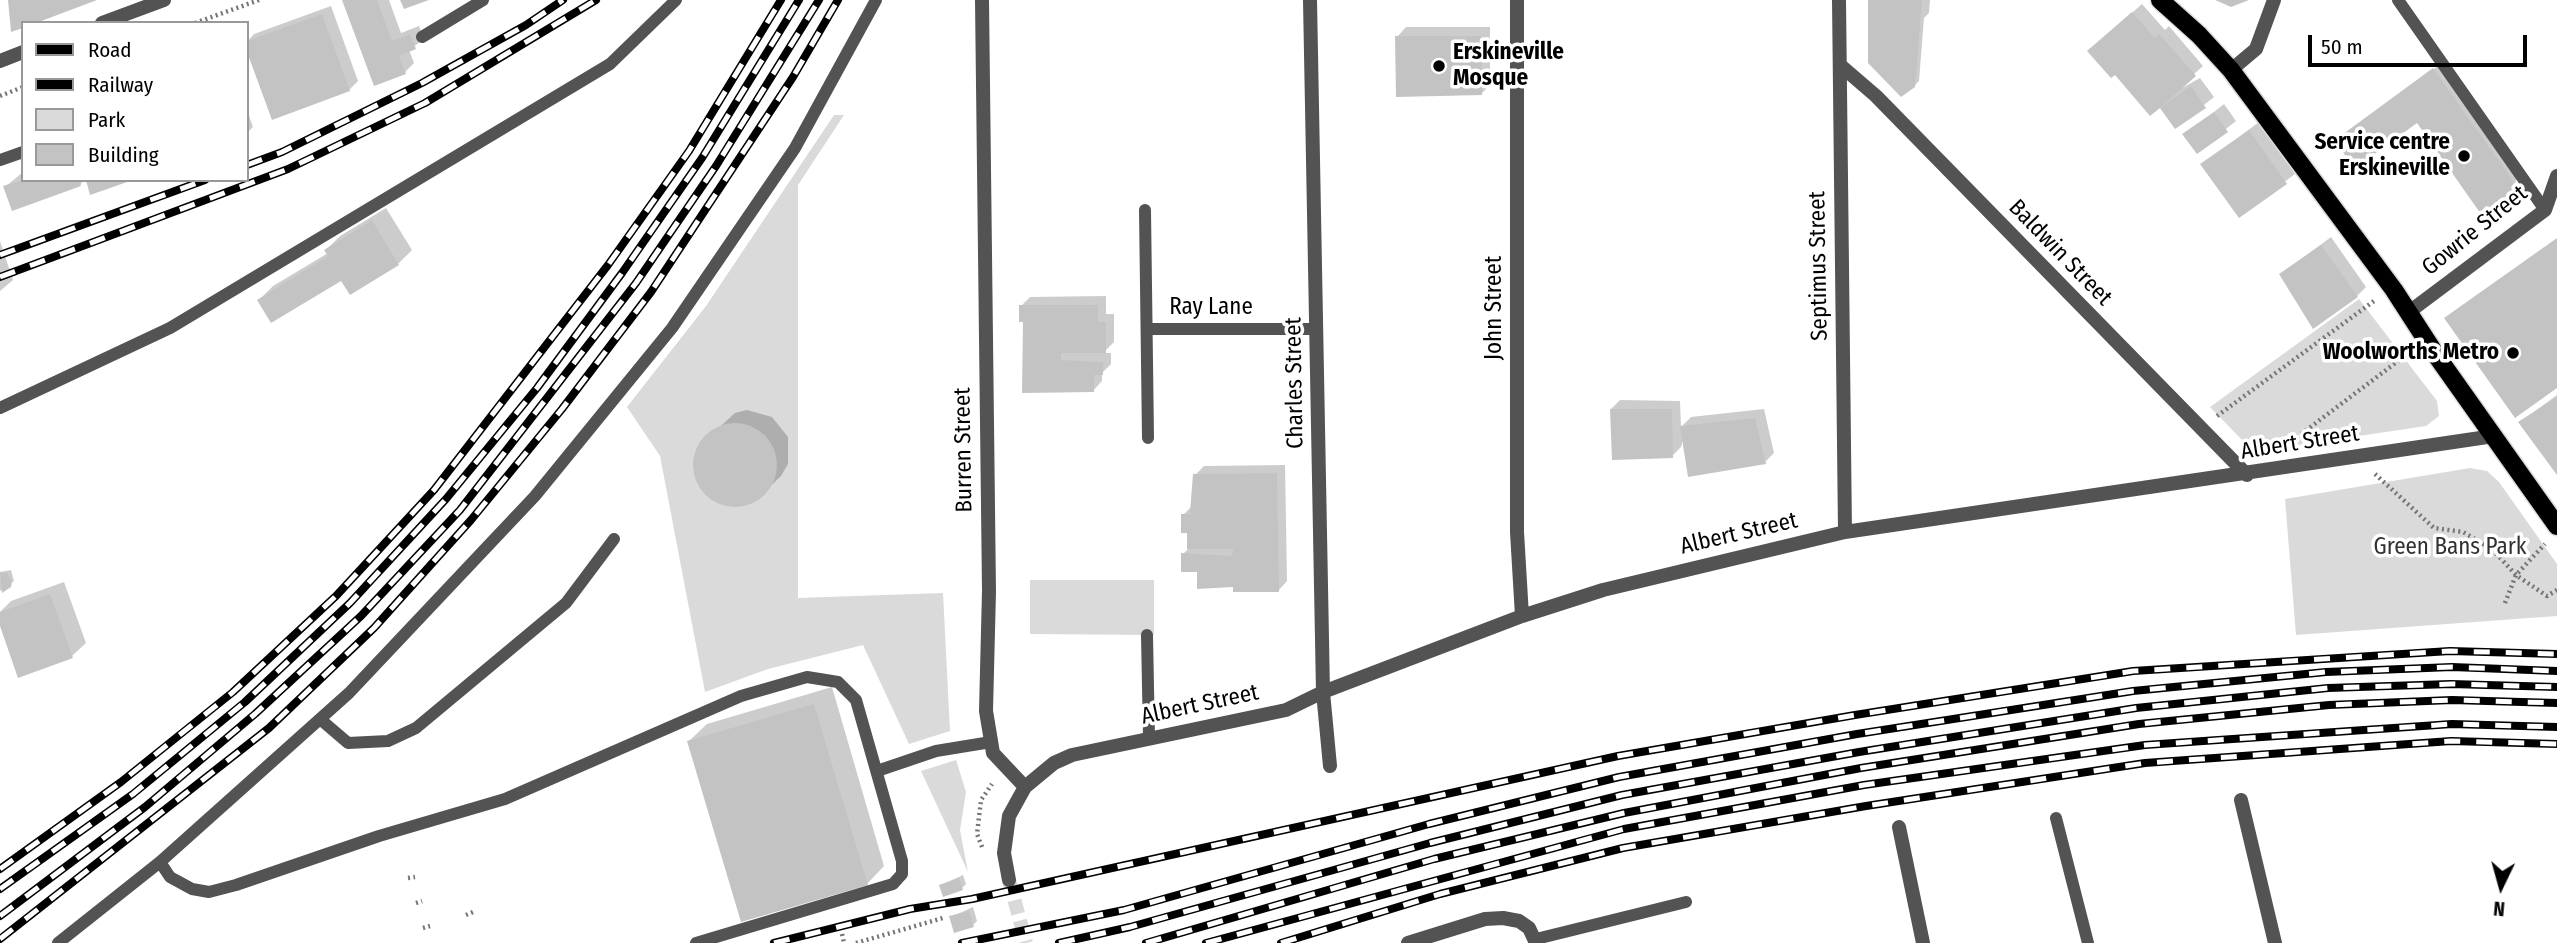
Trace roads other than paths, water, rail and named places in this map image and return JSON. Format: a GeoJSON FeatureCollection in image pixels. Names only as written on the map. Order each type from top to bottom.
{"type":"FeatureCollection","features":[{"type":"Feature","properties":{"kind":"main road"},"geometry":{"type":"LineString","coordinates":[[2160,0],[2199,35],[2231,70],[2409,312],[2435,355],[2494,436],[2553,534]]}},
{"type":"Feature","properties":{"kind":"street"},"geometry":{"type":"LineString","coordinates":[[107,21],[164,0]]}},
{"type":"Feature","properties":{"kind":"street","name":"Burren Street"},"geometry":{"type":"LineString","coordinates":[[982,0],[989,591],[985,695],[991,742],[996,757],[1025,787]]}},
{"type":"Feature","properties":{"kind":"street","name":"Charles Street"},"geometry":{"type":"LineString","coordinates":[[1310,0],[1323,692],[1330,765]]}},
{"type":"Feature","properties":{"kind":"street","name":"John Street"},"geometry":{"type":"LineString","coordinates":[[1517,0],[1517,532],[1522,617]]}},
{"type":"Feature","properties":{"kind":"street","name":"Septimus Street"},"geometry":{"type":"LineString","coordinates":[[1839,0],[1845,532]]}},
{"type":"Feature","properties":{"kind":"street"},"geometry":{"type":"LineString","coordinates":[[2231,70],[2256,49],[2274,0]]}},
{"type":"Feature","properties":{"kind":"street"},"geometry":{"type":"LineString","coordinates":[[0,61],[21,53]]}},
{"type":"Feature","properties":{"kind":"street","name":"Baldwin Street"},"geometry":{"type":"LineString","coordinates":[[1840,65],[1876,96],[2247,475]]}},
{"type":"Feature","properties":{"kind":"street","name":"Gowrie Street"},"geometry":{"type":"LineString","coordinates":[[2409,312],[2545,210],[2557,176]]}},
{"type":"Feature","properties":{"kind":"street","name":"Albert Street"},"geometry":{"type":"LineString","coordinates":[[1025,787],[1054,763],[1072,755],[1286,710],[1323,692],[1522,617],[1603,590],[1845,532],[2247,475],[2494,436]]}},
{"type":"Feature","properties":{"kind":"street"},"geometry":{"type":"LineString","coordinates":[[1009,880],[1004,834],[1009,816],[1025,787]]}},
{"type":"Feature","properties":{"kind":"street"},"geometry":{"type":"LineString","coordinates":[[2241,800],[2275,943]]}},
{"type":"Feature","properties":{"kind":"street"},"geometry":{"type":"LineString","coordinates":[[1899,827],[1923,943]]}},
{"type":"Feature","properties":{"kind":"street"},"geometry":{"type":"LineString","coordinates":[[1408,943],[1485,919],[1503,918],[1519,921],[1529,928],[1536,941]]}},
{"type":"Feature","properties":{"kind":"lane"},"geometry":{"type":"LineString","coordinates":[[422,37],[483,0]]}},
{"type":"Feature","properties":{"kind":"lane"},"geometry":{"type":"LineString","coordinates":[[0,408],[170,328],[610,64],[676,0]]}},
{"type":"Feature","properties":{"kind":"lane"},"geometry":{"type":"LineString","coordinates":[[58,943],[160,862],[349,693],[535,496],[672,328],[794,148],[876,0]]}},
{"type":"Feature","properties":{"kind":"lane"},"geometry":{"type":"LineString","coordinates":[[2398,0],[2545,210]]}},
{"type":"Feature","properties":{"kind":"lane"},"geometry":{"type":"LineString","coordinates":[[0,160],[21,153]]}},
{"type":"Feature","properties":{"kind":"lane","name":"Ray Lane"},"geometry":{"type":"LineString","coordinates":[[1145,211],[1148,438]]}},
{"type":"Feature","properties":{"kind":"lane","name":"Ray Lane"},"geometry":{"type":"LineString","coordinates":[[1147,329],[1317,329]]}},
{"type":"Feature","properties":{"kind":"lane"},"geometry":{"type":"LineString","coordinates":[[320,719],[348,743],[388,741],[416,728],[566,603],[614,540]]}},
{"type":"Feature","properties":{"kind":"lane"},"geometry":{"type":"LineString","coordinates":[[1147,635],[1149,738]]}},
{"type":"Feature","properties":{"kind":"lane"},"geometry":{"type":"LineString","coordinates":[[160,862],[170,877],[192,889],[209,892],[236,885],[379,836],[505,799],[741,695],[807,677],[838,682],[848,689],[856,700],[902,861],[902,874],[893,884],[696,943]]}},
{"type":"Feature","properties":{"kind":"lane"},"geometry":{"type":"LineString","coordinates":[[877,771],[936,751],[991,742]]}},
{"type":"Feature","properties":{"kind":"lane"},"geometry":{"type":"LineString","coordinates":[[2056,818],[2088,943]]}},
{"type":"Feature","properties":{"kind":"lane"},"geometry":{"type":"LineString","coordinates":[[1536,941],[1686,902]]}},
{"type":"Feature","properties":{"kind":"tunnel"},"geometry":{"type":"LineString","coordinates":[[1009,880],[1026,943]]}},
{"type":"Feature","properties":{"kind":"railway"},"geometry":{"type":"LineString","coordinates":[[248,165],[282,152],[422,83],[526,25],[563,0]]}},
{"type":"Feature","properties":{"kind":"railway"},"geometry":{"type":"LineString","coordinates":[[0,277],[288,169],[425,103],[596,0]]}},
{"type":"Feature","properties":{"kind":"railway"},"geometry":{"type":"LineString","coordinates":[[0,869],[121,782],[233,692],[336,596],[434,490],[608,265],[689,151],[781,0]]}},
{"type":"Feature","properties":{"kind":"railway"},"geometry":{"type":"LineString","coordinates":[[0,889],[133,794],[245,702],[350,603],[446,499],[537,388],[622,273],[702,158],[799,0]]}},
{"type":"Feature","properties":{"kind":"railway"},"geometry":{"type":"LineString","coordinates":[[0,916],[145,807],[255,714],[361,616],[460,510],[636,283],[716,166],[819,0]]}},
{"type":"Feature","properties":{"kind":"railway"},"geometry":{"type":"LineString","coordinates":[[0,939],[269,728],[374,628],[471,520],[562,409],[651,292],[793,77],[838,0]]}},
{"type":"Feature","properties":{"kind":"railway"},"geometry":{"type":"LineString","coordinates":[[0,255],[200,182]]}},
{"type":"Feature","properties":{"kind":"railway"},"geometry":{"type":"LineString","coordinates":[[774,943],[910,909],[972,899],[1618,756],[1855,715],[2133,671],[2450,651],[2557,654]]}},
{"type":"Feature","properties":{"kind":"railway"},"geometry":{"type":"LineString","coordinates":[[962,943],[1124,910],[1429,824],[1619,777],[1857,734],[2133,691],[2326,672],[2452,667],[2557,671]]}},
{"type":"Feature","properties":{"kind":"railway"},"geometry":{"type":"LineString","coordinates":[[1059,943],[1130,927],[1430,843],[1622,795],[1859,752],[2136,708],[2328,688],[2451,684],[2557,687]]}},
{"type":"Feature","properties":{"kind":"railway"},"geometry":{"type":"LineString","coordinates":[[1146,943],[1434,859],[1624,813],[1861,768],[2139,724],[2329,705],[2452,700],[2557,703]]}},
{"type":"Feature","properties":{"kind":"railway"},"geometry":{"type":"LineString","coordinates":[[1206,943],[1624,829],[1864,785],[2145,745],[2452,724],[2557,727]]}},
{"type":"Feature","properties":{"kind":"railway"},"geometry":{"type":"LineString","coordinates":[[1281,943],[1440,894],[1623,848],[1866,806],[2145,763],[2451,741],[2557,744]]}},
{"type":"Feature","properties":{"kind":"place","name":"Erskineville Mosque"},"geometry":{"type":"Point","coordinates":[1439,66]}},
{"type":"Feature","properties":{"kind":"place","name":"Service centre Erskineville"},"geometry":{"type":"Point","coordinates":[2464,156]}},
{"type":"Feature","properties":{"kind":"place","name":"Woolworths Metro"},"geometry":{"type":"Point","coordinates":[2513,353]}},
{"type":"Feature","properties":{"kind":"park label","name":"Green Bans Park"},"geometry":{"type":"Point","coordinates":[2450,548]}}]}
